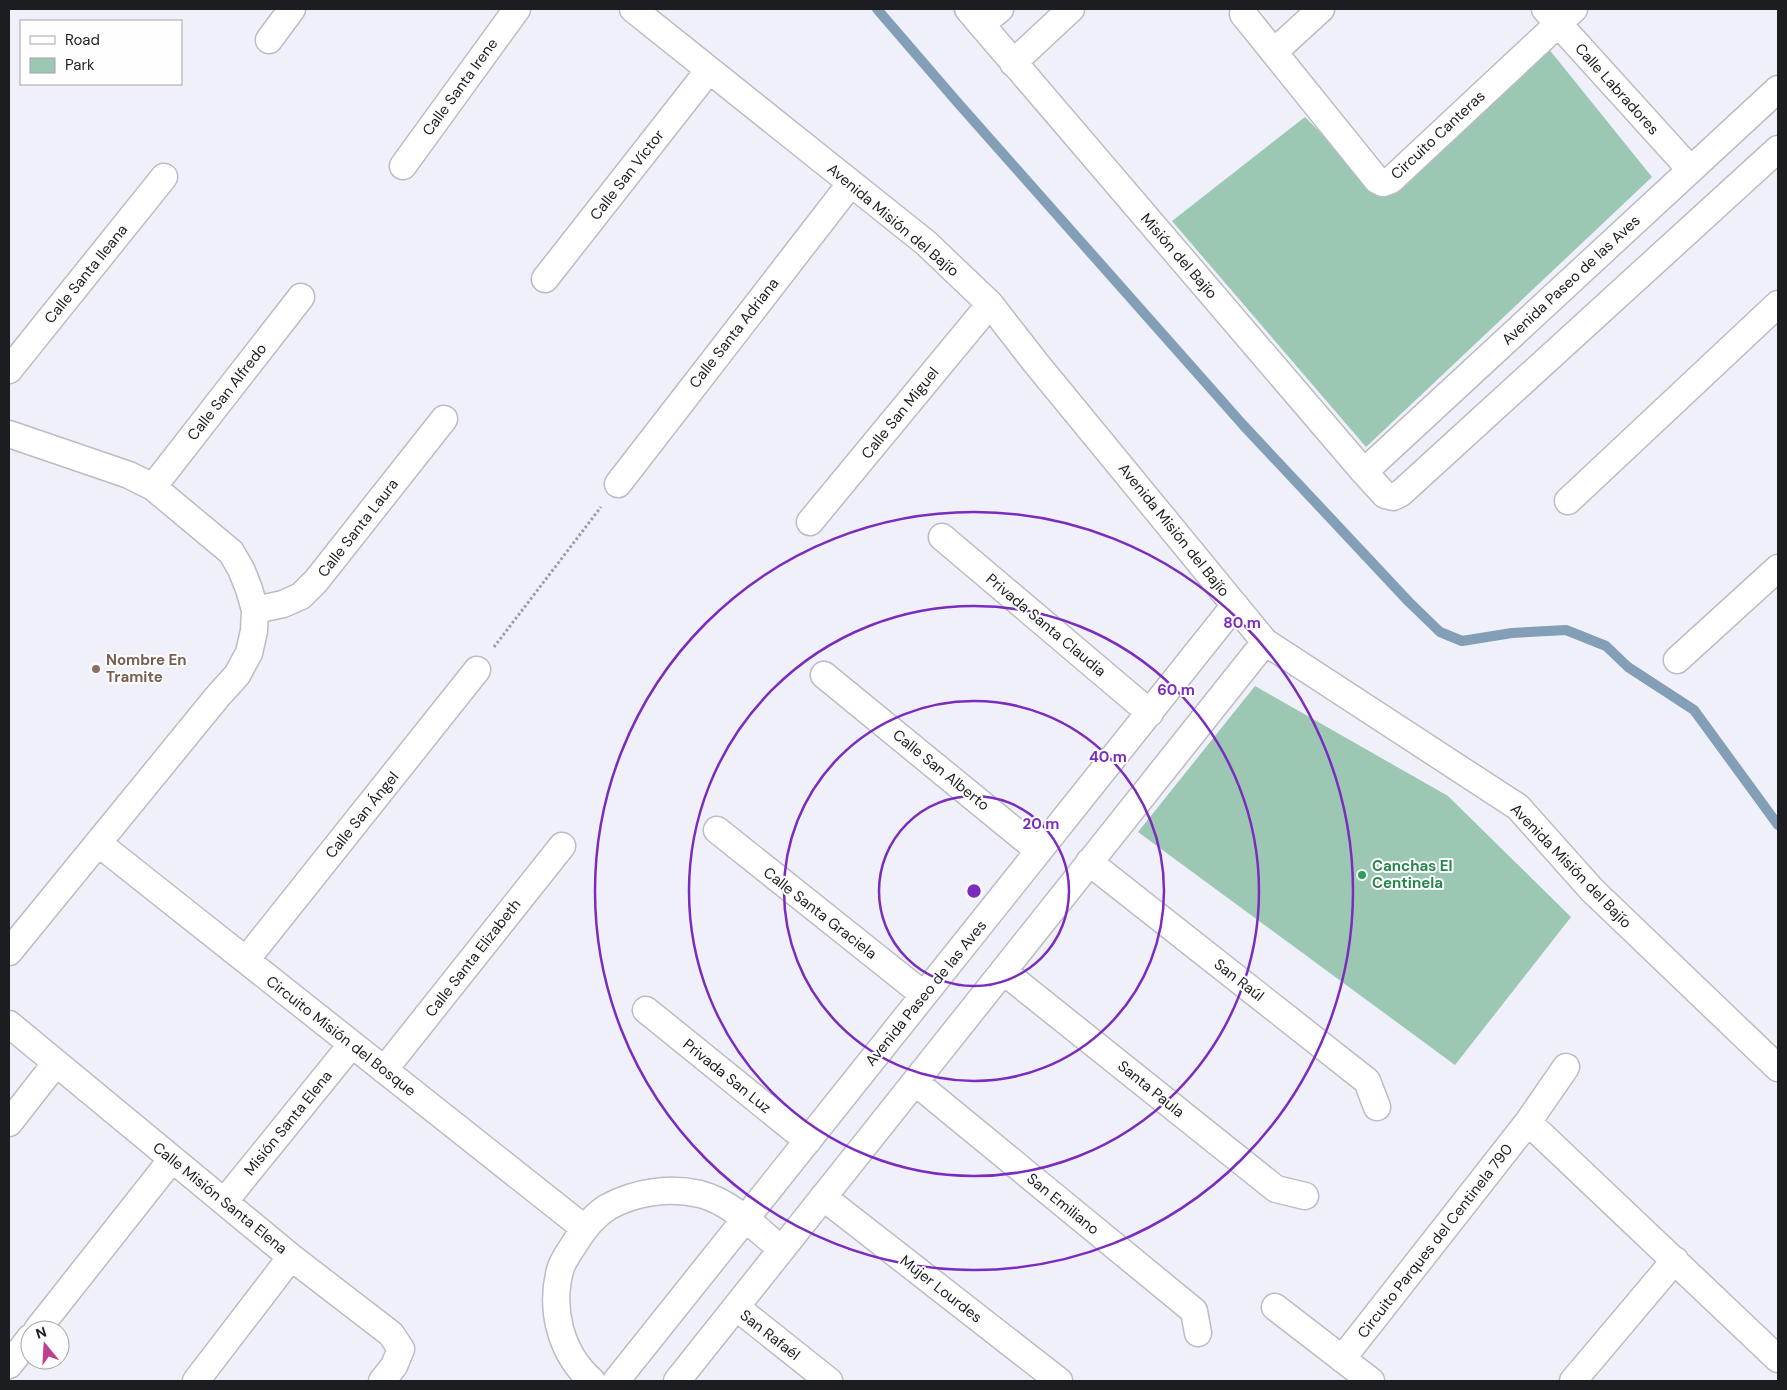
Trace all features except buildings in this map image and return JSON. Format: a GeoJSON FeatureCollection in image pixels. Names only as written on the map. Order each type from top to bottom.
{"type":"FeatureCollection","features":[{"type":"Feature","properties":{"kind":"street"},"geometry":{"type":"LineString","coordinates":[[269,40],[292,9]]}},
{"type":"Feature","properties":{"kind":"street","name":"Calle Santa Irene"},"geometry":{"type":"LineString","coordinates":[[403,166],[516,9]]}},
{"type":"Feature","properties":{"kind":"street","name":"Avenida Misión del Bajío"},"geometry":{"type":"LineString","coordinates":[[633,9],[926,244],[990,304],[1035,362],[1265,642],[1518,808],[1592,890],[1778,1068]]}},
{"type":"Feature","properties":{"kind":"street"},"geometry":{"type":"LineString","coordinates":[[1013,63],[1071,9]]}},
{"type":"Feature","properties":{"kind":"street"},"geometry":{"type":"LineString","coordinates":[[1274,52],[1321,9]]}},
{"type":"Feature","properties":{"kind":"street","name":"Circuito Canteras"},"geometry":{"type":"LineString","coordinates":[[1243,14],[1376,180],[1383,183],[1391,180],[1559,13]]}},
{"type":"Feature","properties":{"kind":"street","name":"Calle Labradores"},"geometry":{"type":"LineString","coordinates":[[1559,13],[1690,169]]}},
{"type":"Feature","properties":{"kind":"street","name":"Misión del Bajío"},"geometry":{"type":"LineString","coordinates":[[983,14],[1013,63],[1384,495],[1393,497],[1400,493],[1778,149]]}},
{"type":"Feature","properties":{"kind":"street","name":"Calle San Víctor"},"geometry":{"type":"LineString","coordinates":[[545,279],[709,70]]}},
{"type":"Feature","properties":{"kind":"street","name":"Avenida Paseo de las Aves"},"geometry":{"type":"LineString","coordinates":[[1364,472],[1690,169],[1775,96]]}},
{"type":"Feature","properties":{"kind":"street","name":"Calle Santa Ileana"},"geometry":{"type":"LineString","coordinates":[[9,370],[164,178]]}},
{"type":"Feature","properties":{"kind":"street","name":"Calle Santa Adriana"},"geometry":{"type":"LineString","coordinates":[[618,484],[850,183]]}},
{"type":"Feature","properties":{"kind":"street","name":"Calle San Alfredo"},"geometry":{"type":"LineString","coordinates":[[153,487],[301,297]]}},
{"type":"Feature","properties":{"kind":"street","name":"Calle San Miguel"},"geometry":{"type":"LineString","coordinates":[[810,522],[990,304]]}},
{"type":"Feature","properties":{"kind":"street"},"geometry":{"type":"LineString","coordinates":[[1568,501],[1778,304]]}},
{"type":"Feature","properties":{"kind":"street","name":"Calle Santa Laura"},"geometry":{"type":"LineString","coordinates":[[254,610],[283,604],[301,596],[316,581],[444,419]]}},
{"type":"Feature","properties":{"kind":"street"},"geometry":{"type":"LineString","coordinates":[[9,434],[129,475],[153,487],[231,552],[241,569],[249,589],[254,610],[254,631],[249,653],[237,675],[9,952]]}},
{"type":"Feature","properties":{"kind":"street","name":"Privada Santa Claudia"},"geometry":{"type":"LineString","coordinates":[[942,538],[1150,713]]}},
{"type":"Feature","properties":{"kind":"street"},"geometry":{"type":"LineString","coordinates":[[1677,660],[1778,568]]}},
{"type":"Feature","properties":{"kind":"street","name":"Avenida Paseo de las Aves"},"geometry":{"type":"LineString","coordinates":[[616,1381],[1236,606]]}},
{"type":"Feature","properties":{"kind":"street"},"geometry":{"type":"LineString","coordinates":[[677,1381],[1265,642]]}},
{"type":"Feature","properties":{"kind":"street","name":"Calle San Ángel"},"geometry":{"type":"LineString","coordinates":[[246,960],[478,670]]}},
{"type":"Feature","properties":{"kind":"street","name":"Calle San Alberto"},"geometry":{"type":"LineString","coordinates":[[834,682],[1040,851]]}},
{"type":"Feature","properties":{"kind":"street","name":"Calle Santa Graciela"},"geometry":{"type":"LineString","coordinates":[[717,830],[924,995]]}},
{"type":"Feature","properties":{"kind":"street","name":"Circuito Misión del Bosque"},"geometry":{"type":"LineString","coordinates":[[98,843],[584,1228]]}},
{"type":"Feature","properties":{"kind":"street","name":"Calle Santa Elizabeth"},"geometry":{"type":"LineString","coordinates":[[384,1070],[562,846]]}},
{"type":"Feature","properties":{"kind":"street","name":"San Raúl"},"geometry":{"type":"LineString","coordinates":[[1089,862],[1367,1081],[1377,1107]]}},
{"type":"Feature","properties":{"kind":"street","name":"Santa Paula"},"geometry":{"type":"LineString","coordinates":[[1003,971],[1276,1189],[1305,1196]]}},
{"type":"Feature","properties":{"kind":"street","name":"Privada San Luz"},"geometry":{"type":"LineString","coordinates":[[646,1010],[808,1141]]}},
{"type":"Feature","properties":{"kind":"street","name":"Calle Misión Santa Elena"},"geometry":{"type":"LineString","coordinates":[[9,1024],[291,1257],[390,1334],[401,1349],[394,1366],[382,1381]]}},
{"type":"Feature","properties":{"kind":"street","name":"Misión Santa Elena"},"geometry":{"type":"LineString","coordinates":[[224,1202],[352,1044]]}},
{"type":"Feature","properties":{"kind":"street"},"geometry":{"type":"LineString","coordinates":[[9,1123],[56,1063]]}},
{"type":"Feature","properties":{"kind":"street","name":"Circuito Parques del Centinela 790"},"geometry":{"type":"LineString","coordinates":[[1342,1359],[1528,1122],[1566,1067]]}},
{"type":"Feature","properties":{"kind":"street","name":"San Emiliano"},"geometry":{"type":"LineString","coordinates":[[915,1082],[1194,1311],[1198,1333]]}},
{"type":"Feature","properties":{"kind":"street"},"geometry":{"type":"LineString","coordinates":[[1528,1122],[1778,1359]]}},
{"type":"Feature","properties":{"kind":"street"},"geometry":{"type":"LineString","coordinates":[[45,1320],[172,1159]]}},
{"type":"Feature","properties":{"kind":"street"},"geometry":{"type":"LineString","coordinates":[[592,1381],[580,1371],[562,1339],[555,1302],[562,1266],[584,1228],[607,1208],[641,1193],[678,1191],[702,1195],[722,1204],[745,1219],[781,1249]]}},
{"type":"Feature","properties":{"kind":"street","name":"Mujer Lourdes"},"geometry":{"type":"LineString","coordinates":[[823,1196],[1059,1381]]}},
{"type":"Feature","properties":{"kind":"street"},"geometry":{"type":"LineString","coordinates":[[196,1381],[291,1257]]}},
{"type":"Feature","properties":{"kind":"street"},"geometry":{"type":"LineString","coordinates":[[1573,1381],[1675,1260]]}},
{"type":"Feature","properties":{"kind":"street","name":"San Rafaél"},"geometry":{"type":"LineString","coordinates":[[736,1307],[829,1381]]}},
{"type":"Feature","properties":{"kind":"street"},"geometry":{"type":"LineString","coordinates":[[1275,1307],[1371,1381]]}},
{"type":"Feature","properties":{"kind":"street"},"geometry":{"type":"LineString","coordinates":[[9,1365],[20,1351]]}},
{"type":"Feature","properties":{"kind":"path"},"geometry":{"type":"LineString","coordinates":[[478,670],[618,484]]}},
{"type":"Feature","properties":{"kind":"green space"},"geometry":{"type":"Polygon","coordinates":[[[1548,48],[1652,177],[1366,447],[1172,221],[1305,117],[1383,196],[1548,48]]]}},
{"type":"Feature","properties":{"kind":"green space","name":"Canchas El Centinela"},"geometry":{"type":"Polygon","coordinates":[[[1255,686],[1448,796],[1571,917],[1455,1065],[1138,832],[1255,686]]]}},
{"type":"Feature","properties":{"kind":"waterway"},"geometry":{"type":"LineString","coordinates":[[877,9],[1244,426],[1409,602],[1440,632],[1462,641],[1512,633],[1566,630],[1606,646],[1628,667],[1694,710],[1778,825]]}},
{"type":"Feature","properties":{"kind":"place","name":"Nombre En Tramite"},"geometry":{"type":"Point","coordinates":[96,669]}},
{"type":"Feature","properties":{"kind":"place","name":"Canchas El Centinela"},"geometry":{"type":"Point","coordinates":[1362,875]}}]}
